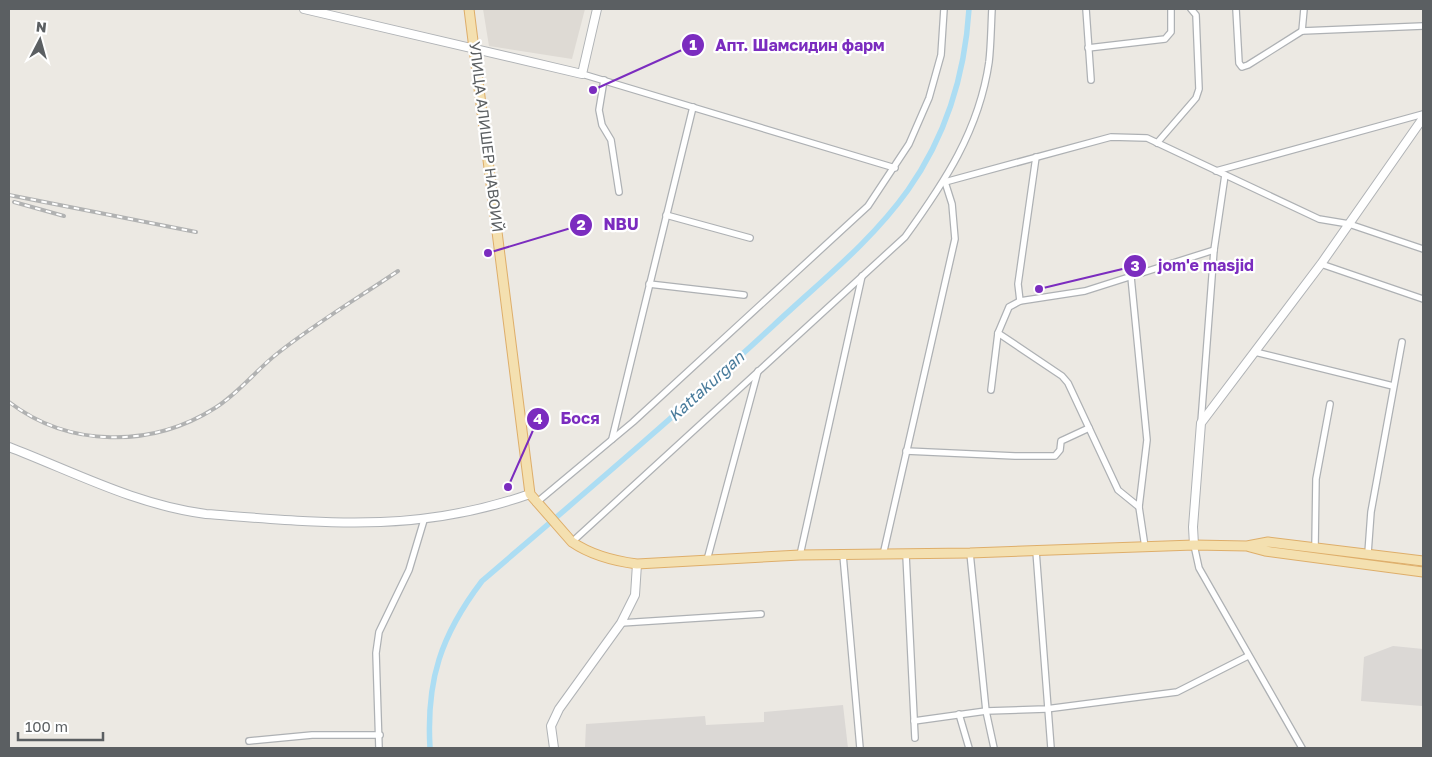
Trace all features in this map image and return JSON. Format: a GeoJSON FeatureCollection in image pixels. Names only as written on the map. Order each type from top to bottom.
{"type":"FeatureCollection","features":[{"type":"Feature","properties":{"kind":"main road","name":"УЛИЦА АЛИШЕР НАВОИЙ"},"geometry":{"type":"LineString","coordinates":[[469,9],[530,494],[572,542]]}},
{"type":"Feature","properties":{"kind":"main road"},"geometry":{"type":"LineString","coordinates":[[572,542],[602,557],[637,564],[800,555],[906,555],[1194,545],[1248,546],[1268,542],[1423,561]]}},
{"type":"Feature","properties":{"kind":"main road"},"geometry":{"type":"LineString","coordinates":[[1248,546],[1265,551],[1423,572]]}},
{"type":"Feature","properties":{"kind":"street"},"geometry":{"type":"LineString","coordinates":[[304,9],[475,47],[582,74],[894,168]]}},
{"type":"Feature","properties":{"kind":"street"},"geometry":{"type":"LineString","coordinates":[[582,74],[597,9]]}},
{"type":"Feature","properties":{"kind":"street"},"geometry":{"type":"LineString","coordinates":[[536,503],[612,439],[868,206],[909,144],[929,98],[940,56],[944,9]]}},
{"type":"Feature","properties":{"kind":"street"},"geometry":{"type":"LineString","coordinates":[[572,542],[905,237],[945,182],[964,146],[980,101],[989,63],[992,9]]}},
{"type":"Feature","properties":{"kind":"street"},"geometry":{"type":"LineString","coordinates":[[1086,9],[1091,80]]}},
{"type":"Feature","properties":{"kind":"street"},"geometry":{"type":"LineString","coordinates":[[1088,48],[1165,38],[1171,32],[1172,9],[1175,9]]}},
{"type":"Feature","properties":{"kind":"street"},"geometry":{"type":"LineString","coordinates":[[1157,143],[1196,98],[1199,89],[1196,15],[1191,9]]}},
{"type":"Feature","properties":{"kind":"street"},"geometry":{"type":"LineString","coordinates":[[1236,9],[1239,63],[1242,66],[1248,65],[1302,31],[1423,26]]}},
{"type":"Feature","properties":{"kind":"street"},"geometry":{"type":"LineString","coordinates":[[1302,31],[1304,9]]}},
{"type":"Feature","properties":{"kind":"street"},"geometry":{"type":"LineString","coordinates":[[604,80],[599,110],[602,125],[611,140],[619,192]]}},
{"type":"Feature","properties":{"kind":"street"},"geometry":{"type":"LineString","coordinates":[[612,439],[648,284],[693,107]]}},
{"type":"Feature","properties":{"kind":"street"},"geometry":{"type":"LineString","coordinates":[[1216,171],[1423,114]]}},
{"type":"Feature","properties":{"kind":"street"},"geometry":{"type":"LineString","coordinates":[[1201,423],[1322,264],[1423,118]]}},
{"type":"Feature","properties":{"kind":"street"},"geometry":{"type":"LineString","coordinates":[[945,182],[1111,137],[1147,138],[1319,219],[1349,224],[1423,249]]}},
{"type":"Feature","properties":{"kind":"street"},"geometry":{"type":"LineString","coordinates":[[1020,301],[1018,284],[1036,157]]}},
{"type":"Feature","properties":{"kind":"street"},"geometry":{"type":"LineString","coordinates":[[1225,175],[1214,250],[1193,527],[1194,545],[1200,568],[1248,656],[1302,748]]}},
{"type":"Feature","properties":{"kind":"street"},"geometry":{"type":"LineString","coordinates":[[882,555],[955,239],[952,204],[945,182]]}},
{"type":"Feature","properties":{"kind":"street"},"geometry":{"type":"LineString","coordinates":[[666,214],[750,238]]}},
{"type":"Feature","properties":{"kind":"street"},"geometry":{"type":"LineString","coordinates":[[991,390],[998,333],[1009,307],[1020,301],[1085,291],[1214,250]]}},
{"type":"Feature","properties":{"kind":"street"},"geometry":{"type":"LineString","coordinates":[[1322,264],[1423,299]]}},
{"type":"Feature","properties":{"kind":"street"},"geometry":{"type":"LineString","coordinates":[[800,555],[862,276]]}},
{"type":"Feature","properties":{"kind":"street"},"geometry":{"type":"LineString","coordinates":[[1131,277],[1146,440],[1140,507],[1145,547]]}},
{"type":"Feature","properties":{"kind":"street"},"geometry":{"type":"LineString","coordinates":[[648,284],[744,295]]}},
{"type":"Feature","properties":{"kind":"street"},"geometry":{"type":"LineString","coordinates":[[998,333],[1062,376],[1068,383],[1118,490],[1140,507]]}},
{"type":"Feature","properties":{"kind":"street"},"geometry":{"type":"LineString","coordinates":[[1368,553],[1371,512],[1402,342]]}},
{"type":"Feature","properties":{"kind":"street"},"geometry":{"type":"LineString","coordinates":[[1254,352],[1393,386]]}},
{"type":"Feature","properties":{"kind":"street"},"geometry":{"type":"LineString","coordinates":[[707,560],[758,371]]}},
{"type":"Feature","properties":{"kind":"street"},"geometry":{"type":"LineString","coordinates":[[1315,547],[1316,479],[1330,404]]}},
{"type":"Feature","properties":{"kind":"street"},"geometry":{"type":"LineString","coordinates":[[906,451],[1054,456],[1060,450],[1061,441],[1089,428]]}},
{"type":"Feature","properties":{"kind":"street"},"geometry":{"type":"LineString","coordinates":[[9,447],[136,499],[182,511],[357,524],[424,520],[491,507],[530,494]]}},
{"type":"Feature","properties":{"kind":"street"},"geometry":{"type":"LineString","coordinates":[[379,748],[376,653],[379,632],[409,570],[424,520]]}},
{"type":"Feature","properties":{"kind":"street"},"geometry":{"type":"LineString","coordinates":[[1036,551],[1046,709],[1051,748]]}},
{"type":"Feature","properties":{"kind":"street"},"geometry":{"type":"LineString","coordinates":[[970,553],[986,711],[994,748]]}},
{"type":"Feature","properties":{"kind":"street"},"geometry":{"type":"LineString","coordinates":[[843,555],[860,748]]}},
{"type":"Feature","properties":{"kind":"street"},"geometry":{"type":"LineString","coordinates":[[906,555],[915,738]]}},
{"type":"Feature","properties":{"kind":"street"},"geometry":{"type":"LineString","coordinates":[[554,748],[551,726],[559,709],[621,623],[635,595],[637,564]]}},
{"type":"Feature","properties":{"kind":"street"},"geometry":{"type":"LineString","coordinates":[[621,623],[761,614]]}},
{"type":"Feature","properties":{"kind":"street"},"geometry":{"type":"LineString","coordinates":[[914,721],[986,711],[1046,709],[1177,692],[1248,656]]}},
{"type":"Feature","properties":{"kind":"street"},"geometry":{"type":"LineString","coordinates":[[959,714],[969,748]]}},
{"type":"Feature","properties":{"kind":"street"},"geometry":{"type":"LineString","coordinates":[[249,741],[312,735],[380,735]]}},
{"type":"Feature","properties":{"kind":"shaded area"},"geometry":{"type":"Polygon","coordinates":[[[483,9],[585,9],[572,59],[489,46],[483,9]]]}},
{"type":"Feature","properties":{"kind":"shaded area"},"geometry":{"type":"Polygon","coordinates":[[[1393,646],[1423,649],[1423,729],[1422,706],[1361,701],[1364,657],[1393,646]]]}},
{"type":"Feature","properties":{"kind":"shaded area"},"geometry":{"type":"Polygon","coordinates":[[[843,705],[848,748],[585,748],[586,724],[705,716],[706,725],[764,722],[764,712],[843,705]]]}},
{"type":"Feature","properties":{"kind":"waterway","name":"Kattakurgan"},"geometry":{"type":"LineString","coordinates":[[430,748],[429,724],[431,701],[439,659],[456,620],[482,581],[666,423],[827,277],[878,227],[908,190],[933,148],[951,104],[963,57],[969,9]]}},
{"type":"Feature","properties":{"kind":"railway"},"geometry":{"type":"LineString","coordinates":[[9,195],[196,232]]}},
{"type":"Feature","properties":{"kind":"railway"},"geometry":{"type":"LineString","coordinates":[[14,202],[64,216]]}},
{"type":"Feature","properties":{"kind":"railway"},"geometry":{"type":"LineString","coordinates":[[9,402],[32,417],[58,428],[84,435],[138,436],[165,430],[191,421],[224,402],[292,342],[398,271]]}},
{"type":"Feature","properties":{"kind":"place","name":"Апт. Шамсидин фарм"},"geometry":{"type":"Point","coordinates":[593,90]}},
{"type":"Feature","properties":{"kind":"place","name":"NBU"},"geometry":{"type":"Point","coordinates":[488,253]}},
{"type":"Feature","properties":{"kind":"place","name":"jom'e masjid"},"geometry":{"type":"Point","coordinates":[1039,289]}},
{"type":"Feature","properties":{"kind":"place","name":"Бося"},"geometry":{"type":"Point","coordinates":[508,487]}}]}
